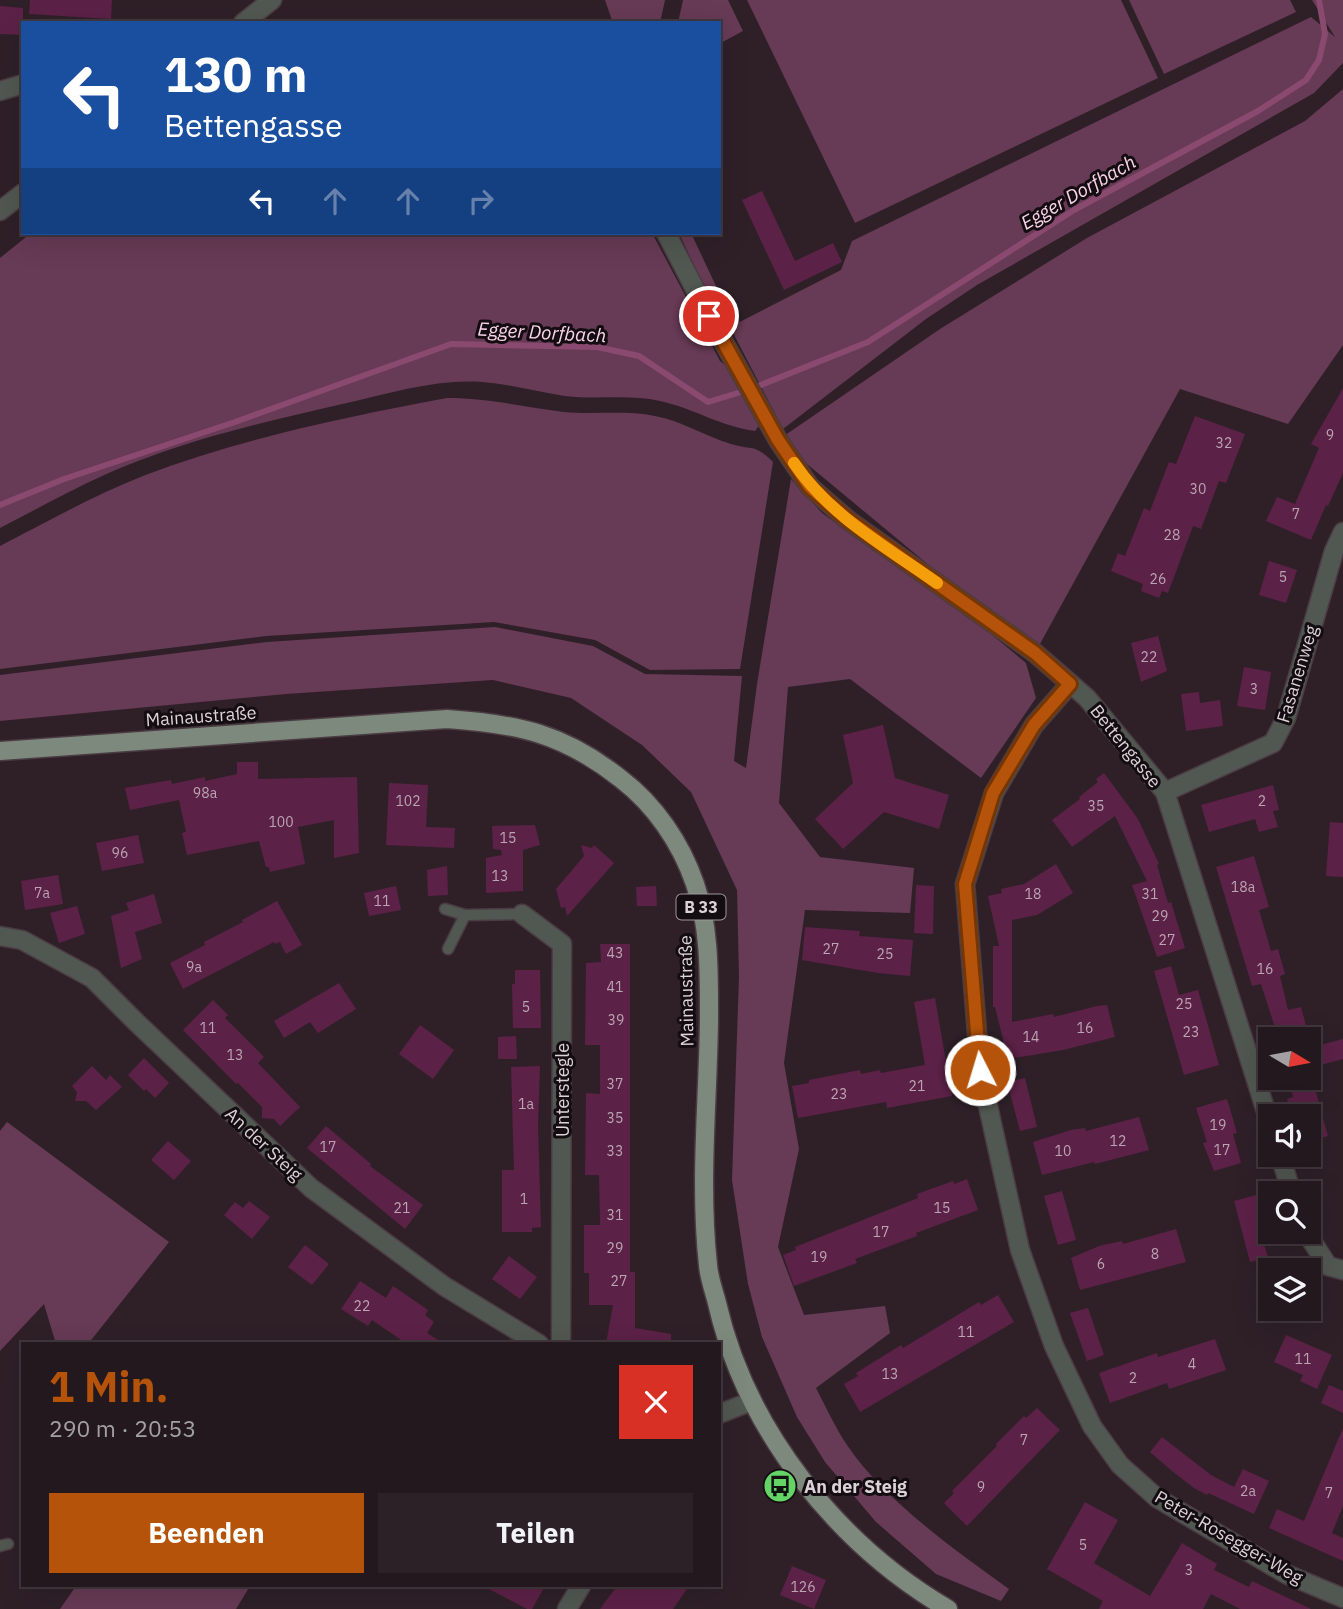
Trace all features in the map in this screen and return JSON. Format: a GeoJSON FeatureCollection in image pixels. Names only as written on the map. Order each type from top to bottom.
{"type":"FeatureCollection","features":[{"type":"Feature","properties":{"kind":"main road","name":"Mainaustraße"},"geometry":{"type":"LineString","coordinates":[[0,751],[447,719],[499,723],[549,736],[600,762],[641,794],[674,838],[696,885],[705,926],[709,995],[704,1155],[708,1266],[721,1321],[752,1401],[798,1475],[858,1543],[923,1594],[948,1609]]}},
{"type":"Feature","properties":{"kind":"street"},"geometry":{"type":"LineString","coordinates":[[246,21],[272,0]]}},
{"type":"Feature","properties":{"kind":"street"},"geometry":{"type":"LineString","coordinates":[[0,91],[21,85]]}},
{"type":"Feature","properties":{"kind":"street"},"geometry":{"type":"LineString","coordinates":[[0,211],[21,195]]}},
{"type":"Feature","properties":{"kind":"street","name":"Bettengasse"},"geometry":{"type":"LineString","coordinates":[[667,235],[778,440],[810,487],[848,520],[1035,653],[1087,698],[1165,792],[1264,1104]]}},
{"type":"Feature","properties":{"kind":"street","name":"Fasanenweg"},"geometry":{"type":"LineString","coordinates":[[1165,792],[1273,743],[1286,719],[1334,551],[1343,532]]}},
{"type":"Feature","properties":{"kind":"street","name":"Peter-Rosegger-Weg"},"geometry":{"type":"LineString","coordinates":[[1070,684],[1034,725],[993,793],[965,884],[980,1070],[1020,1250],[1054,1346],[1092,1426],[1121,1465],[1157,1498],[1286,1574],[1343,1598]]}},
{"type":"Feature","properties":{"kind":"street","name":"Unterstegle"},"geometry":{"type":"LineString","coordinates":[[522,914],[562,944],[561,1342]]}},
{"type":"Feature","properties":{"kind":"street","name":"An der Steig"},"geometry":{"type":"LineString","coordinates":[[0,936],[22,940],[92,978],[311,1188],[444,1286],[536,1342]]}},
{"type":"Feature","properties":{"kind":"street"},"geometry":{"type":"LineString","coordinates":[[1314,1244],[1328,1266],[1343,1270]]}},
{"type":"Feature","properties":{"kind":"street"},"geometry":{"type":"LineString","coordinates":[[721,1413],[752,1401]]}},
{"type":"Feature","properties":{"kind":"street"},"geometry":{"type":"LineString","coordinates":[[567,1609],[580,1587]]}},
{"type":"Feature","properties":{"kind":"lane","name":"Unterstegle"},"geometry":{"type":"LineString","coordinates":[[445,909],[465,915],[522,914]]}},
{"type":"Feature","properties":{"kind":"lane"},"geometry":{"type":"LineString","coordinates":[[448,949],[465,915]]}},
{"type":"Feature","properties":{"kind":"shaded area"},"geometry":{"type":"Polygon","coordinates":[[[605,0],[665,0],[660,21],[612,21],[605,0]]]}},
{"type":"Feature","properties":{"kind":"shaded area"},"geometry":{"type":"Polygon","coordinates":[[[683,0],[728,0],[743,31],[721,43],[721,21],[678,21],[683,0]]]}},
{"type":"Feature","properties":{"kind":"shaded area"},"geometry":{"type":"Polygon","coordinates":[[[747,0],[1121,0],[1158,78],[855,223],[747,0]]]}},
{"type":"Feature","properties":{"kind":"shaded area"},"geometry":{"type":"Polygon","coordinates":[[[1129,0],[1290,0],[1296,12],[1164,74],[1129,0]]]}},
{"type":"Feature","properties":{"kind":"shaded area"},"geometry":{"type":"Polygon","coordinates":[[[1312,0],[1343,0],[1343,63],[1314,93],[977,285],[926,319],[783,429],[730,327],[841,270],[852,241],[1311,17],[1335,37],[1312,0]]]}},
{"type":"Feature","properties":{"kind":"shaded area"},"geometry":{"type":"Polygon","coordinates":[[[1343,89],[1343,345],[1288,424],[1180,389],[1035,653],[778,440],[940,329],[1087,238],[1305,121],[1343,89]]]}},
{"type":"Feature","properties":{"kind":"shaded area"},"geometry":{"type":"Polygon","coordinates":[[[29,235],[653,235],[720,361],[736,373],[762,422],[755,431],[743,429],[672,404],[648,399],[565,396],[482,382],[431,385],[215,435],[163,452],[103,476],[0,528],[0,258],[29,235]]]}},
{"type":"Feature","properties":{"kind":"shaded area"},"geometry":{"type":"Polygon","coordinates":[[[680,235],[692,235],[732,320],[721,324],[680,235]]]}},
{"type":"Feature","properties":{"kind":"shaded area"},"geometry":{"type":"Polygon","coordinates":[[[447,398],[491,401],[564,412],[655,416],[675,421],[731,444],[757,450],[773,462],[740,669],[650,670],[595,640],[494,622],[266,636],[0,669],[0,546],[107,492],[180,463],[293,430],[447,398]]]}},
{"type":"Feature","properties":{"kind":"shaded area"},"geometry":{"type":"Polygon","coordinates":[[[791,479],[822,513],[991,634],[1026,663],[1036,698],[981,778],[850,679],[788,687],[779,803],[820,857],[914,868],[910,913],[805,910],[784,1063],[799,1149],[778,1247],[804,1315],[885,1306],[890,1333],[816,1388],[843,1438],[862,1465],[922,1523],[1009,1589],[1001,1601],[936,1574],[876,1522],[825,1462],[797,1417],[762,1337],[748,1284],[732,1180],[739,977],[737,890],[691,792],[642,745],[571,698],[493,680],[286,694],[0,721],[0,675],[267,642],[495,627],[593,646],[645,674],[742,676],[734,761],[746,768],[791,479]]]}},
{"type":"Feature","properties":{"kind":"shaded area"},"geometry":{"type":"Polygon","coordinates":[[[7,1122],[169,1242],[90,1342],[55,1342],[44,1304],[0,1351],[0,1131],[7,1122]]]}},
{"type":"Feature","properties":{"kind":"shaded area"},"geometry":{"type":"Polygon","coordinates":[[[75,1587],[249,1587],[236,1609],[60,1609],[75,1587]]]}},
{"type":"Feature","properties":{"kind":"building"},"geometry":{"type":"Polygon","coordinates":[[[30,0],[112,0],[111,19],[29,14],[30,0]]]}},
{"type":"Feature","properties":{"kind":"building"},"geometry":{"type":"Polygon","coordinates":[[[0,6],[23,8],[21,35],[0,34],[0,6]]]}},
{"type":"Feature","properties":{"kind":"building"},"geometry":{"type":"Polygon","coordinates":[[[762,191],[795,261],[833,243],[842,262],[784,290],[742,200],[762,191]]]}},
{"type":"Feature","properties":{"kind":"building"},"geometry":{"type":"Polygon","coordinates":[[[1343,388],[1343,473],[1311,540],[1266,521],[1277,497],[1295,504],[1319,448],[1311,444],[1343,388]]]}},
{"type":"Feature","properties":{"kind":"building"},"geometry":{"type":"Polygon","coordinates":[[[1195,416],[1245,434],[1226,483],[1219,481],[1201,529],[1193,526],[1168,593],[1162,591],[1159,598],[1141,591],[1143,584],[1111,571],[1118,553],[1125,556],[1144,508],[1150,511],[1169,462],[1176,464],[1195,416]]]}},
{"type":"Feature","properties":{"kind":"building"},"geometry":{"type":"Polygon","coordinates":[[[1269,561],[1297,570],[1286,603],[1259,595],[1269,561]]]}},
{"type":"Feature","properties":{"kind":"building"},"geometry":{"type":"Polygon","coordinates":[[[1158,636],[1167,671],[1141,682],[1131,643],[1158,636]]]}},
{"type":"Feature","properties":{"kind":"building"},"geometry":{"type":"Polygon","coordinates":[[[1244,667],[1271,672],[1265,710],[1237,706],[1244,667]]]}},
{"type":"Feature","properties":{"kind":"building"},"geometry":{"type":"Polygon","coordinates":[[[1199,692],[1200,703],[1220,700],[1223,726],[1186,731],[1181,694],[1199,692]]]}},
{"type":"Feature","properties":{"kind":"building"},"geometry":{"type":"Polygon","coordinates":[[[883,725],[895,778],[949,795],[939,829],[884,812],[843,849],[815,819],[853,783],[843,735],[883,725]]]}},
{"type":"Feature","properties":{"kind":"building"},"geometry":{"type":"Polygon","coordinates":[[[237,762],[258,762],[258,779],[357,777],[359,853],[334,858],[334,820],[298,827],[305,864],[270,872],[259,841],[187,855],[182,833],[186,832],[179,800],[130,810],[125,788],[171,780],[172,784],[205,777],[205,781],[237,774],[237,762]]]}},
{"type":"Feature","properties":{"kind":"building"},"geometry":{"type":"Polygon","coordinates":[[[1104,773],[1138,819],[1159,864],[1157,865],[1168,903],[1171,902],[1185,948],[1157,957],[1132,885],[1147,881],[1115,816],[1072,847],[1052,820],[1080,799],[1104,773]]]}},
{"type":"Feature","properties":{"kind":"building"},"geometry":{"type":"Polygon","coordinates":[[[389,783],[428,785],[426,827],[455,828],[454,848],[386,845],[389,783]]]}},
{"type":"Feature","properties":{"kind":"building"},"geometry":{"type":"Polygon","coordinates":[[[1273,785],[1279,810],[1273,811],[1278,827],[1259,832],[1255,819],[1209,832],[1201,805],[1273,785]]]}},
{"type":"Feature","properties":{"kind":"building"},"geometry":{"type":"Polygon","coordinates":[[[1330,822],[1343,823],[1343,877],[1326,876],[1330,822]]]}},
{"type":"Feature","properties":{"kind":"building"},"geometry":{"type":"Polygon","coordinates":[[[535,825],[540,845],[523,850],[523,891],[486,893],[486,858],[502,855],[501,850],[493,849],[492,826],[535,825]]]}},
{"type":"Feature","properties":{"kind":"building"},"geometry":{"type":"Polygon","coordinates":[[[138,835],[144,863],[102,871],[96,843],[138,835]]]}},
{"type":"Feature","properties":{"kind":"building"},"geometry":{"type":"Polygon","coordinates":[[[581,845],[592,848],[594,845],[614,863],[567,916],[565,907],[561,908],[556,889],[584,856],[581,845]]]}},
{"type":"Feature","properties":{"kind":"building"},"geometry":{"type":"Polygon","coordinates":[[[1254,856],[1269,907],[1259,910],[1271,951],[1278,949],[1285,974],[1280,976],[1288,1010],[1301,1007],[1306,1027],[1275,1027],[1261,984],[1252,986],[1216,867],[1254,856]]]}},
{"type":"Feature","properties":{"kind":"building"},"geometry":{"type":"Polygon","coordinates":[[[1056,864],[1073,893],[1037,915],[1012,920],[1012,1022],[1053,1014],[1054,1017],[1107,1005],[1115,1037],[1063,1050],[1008,1059],[993,1007],[993,946],[999,946],[988,896],[1002,893],[1001,889],[1024,884],[1056,864]]]}},
{"type":"Feature","properties":{"kind":"building"},"geometry":{"type":"Polygon","coordinates":[[[447,866],[448,895],[428,896],[427,870],[447,866]]]}},
{"type":"Feature","properties":{"kind":"building"},"geometry":{"type":"Polygon","coordinates":[[[58,875],[63,904],[25,910],[21,881],[58,875]]]}},
{"type":"Feature","properties":{"kind":"building"},"geometry":{"type":"Polygon","coordinates":[[[916,885],[934,886],[933,934],[914,933],[916,885]]]}},
{"type":"Feature","properties":{"kind":"building"},"geometry":{"type":"Polygon","coordinates":[[[396,886],[401,910],[369,916],[364,893],[396,886]]]}},
{"type":"Feature","properties":{"kind":"building"},"geometry":{"type":"Polygon","coordinates":[[[656,886],[657,906],[637,906],[636,887],[656,886]]]}},
{"type":"Feature","properties":{"kind":"building"},"geometry":{"type":"Polygon","coordinates":[[[154,894],[162,923],[135,932],[142,959],[121,968],[111,916],[129,910],[126,903],[154,894]]]}},
{"type":"Feature","properties":{"kind":"building"},"geometry":{"type":"Polygon","coordinates":[[[277,901],[302,945],[286,954],[280,942],[274,942],[183,989],[170,963],[277,901]]]}},
{"type":"Feature","properties":{"kind":"building"},"geometry":{"type":"Polygon","coordinates":[[[77,906],[85,934],[59,943],[50,913],[77,906]]]}},
{"type":"Feature","properties":{"kind":"building"},"geometry":{"type":"Polygon","coordinates":[[[805,927],[860,931],[859,936],[913,940],[910,976],[802,960],[805,927]]]}},
{"type":"Feature","properties":{"kind":"building"},"geometry":{"type":"Polygon","coordinates":[[[600,944],[630,944],[630,1272],[635,1272],[635,1328],[671,1334],[671,1342],[606,1342],[613,1305],[589,1305],[589,1273],[584,1273],[584,1225],[600,1225],[599,1175],[585,1175],[586,1093],[600,1094],[600,1045],[585,1045],[586,963],[601,962],[600,944]]]}},
{"type":"Feature","properties":{"kind":"building"},"geometry":{"type":"Polygon","coordinates":[[[1171,966],[1179,995],[1198,990],[1219,1065],[1184,1075],[1154,971],[1171,966]]]}},
{"type":"Feature","properties":{"kind":"building"},"geometry":{"type":"Polygon","coordinates":[[[515,970],[540,970],[541,1028],[513,1028],[512,984],[515,984],[515,970]]]}},
{"type":"Feature","properties":{"kind":"building"},"geometry":{"type":"Polygon","coordinates":[[[339,983],[356,1009],[318,1033],[310,1022],[284,1038],[274,1021],[339,983]]]}},
{"type":"Feature","properties":{"kind":"building"},"geometry":{"type":"Polygon","coordinates":[[[935,998],[952,1096],[887,1108],[886,1102],[798,1118],[792,1086],[860,1070],[861,1074],[880,1070],[881,1073],[925,1065],[914,1002],[935,998]]]}},
{"type":"Feature","properties":{"kind":"building"},"geometry":{"type":"Polygon","coordinates":[[[213,1000],[228,1015],[225,1018],[264,1057],[258,1063],[300,1107],[280,1126],[274,1119],[262,1118],[262,1107],[183,1030],[213,1000]]]}},
{"type":"Feature","properties":{"kind":"building"},"geometry":{"type":"Polygon","coordinates":[[[420,1025],[454,1050],[433,1079],[399,1054],[420,1025]]]}},
{"type":"Feature","properties":{"kind":"building"},"geometry":{"type":"Polygon","coordinates":[[[516,1036],[517,1059],[498,1059],[498,1037],[516,1036]]]}},
{"type":"Feature","properties":{"kind":"building"},"geometry":{"type":"Polygon","coordinates":[[[1343,1039],[1343,1059],[1321,1065],[1321,1045],[1343,1039]]]}},
{"type":"Feature","properties":{"kind":"building"},"geometry":{"type":"Polygon","coordinates":[[[144,1058],[169,1083],[155,1098],[128,1075],[144,1058]]]}},
{"type":"Feature","properties":{"kind":"building"},"geometry":{"type":"Polygon","coordinates":[[[92,1066],[106,1080],[110,1075],[122,1087],[96,1110],[86,1101],[75,1101],[77,1092],[72,1086],[92,1066]]]}},
{"type":"Feature","properties":{"kind":"building"},"geometry":{"type":"Polygon","coordinates":[[[540,1066],[538,1125],[541,1227],[532,1228],[532,1232],[502,1232],[502,1170],[514,1170],[511,1067],[540,1066]]]}},
{"type":"Feature","properties":{"kind":"building"},"geometry":{"type":"Polygon","coordinates":[[[1025,1078],[1037,1127],[1020,1131],[1007,1082],[1025,1078]]]}},
{"type":"Feature","properties":{"kind":"building"},"geometry":{"type":"Polygon","coordinates":[[[1291,1090],[1315,1090],[1319,1104],[1288,1104],[1287,1099],[1293,1097],[1291,1090]]]}},
{"type":"Feature","properties":{"kind":"building"},"geometry":{"type":"Polygon","coordinates":[[[1227,1099],[1237,1133],[1233,1134],[1241,1163],[1214,1171],[1203,1143],[1207,1142],[1196,1108],[1227,1099]]]}},
{"type":"Feature","properties":{"kind":"building"},"geometry":{"type":"Polygon","coordinates":[[[1321,1111],[1328,1136],[1321,1138],[1321,1111]]]}},
{"type":"Feature","properties":{"kind":"building"},"geometry":{"type":"Polygon","coordinates":[[[1139,1117],[1149,1150],[1042,1175],[1033,1142],[1071,1130],[1085,1128],[1086,1131],[1139,1117]]]}},
{"type":"Feature","properties":{"kind":"building"},"geometry":{"type":"Polygon","coordinates":[[[326,1126],[371,1164],[370,1166],[423,1205],[405,1229],[307,1148],[326,1126]]]}},
{"type":"Feature","properties":{"kind":"building"},"geometry":{"type":"Polygon","coordinates":[[[168,1141],[191,1161],[174,1180],[151,1160],[168,1141]]]}},
{"type":"Feature","properties":{"kind":"building"},"geometry":{"type":"Polygon","coordinates":[[[967,1179],[978,1210],[855,1259],[857,1263],[794,1286],[783,1255],[796,1250],[795,1247],[918,1198],[917,1194],[953,1181],[954,1184],[967,1179]]]}},
{"type":"Feature","properties":{"kind":"building"},"geometry":{"type":"Polygon","coordinates":[[[1062,1191],[1076,1240],[1058,1245],[1044,1196],[1062,1191]]]}},
{"type":"Feature","properties":{"kind":"building"},"geometry":{"type":"Polygon","coordinates":[[[1258,1195],[1258,1244],[1264,1244],[1268,1257],[1250,1262],[1234,1201],[1258,1195]]]}},
{"type":"Feature","properties":{"kind":"building"},"geometry":{"type":"Polygon","coordinates":[[[249,1201],[270,1217],[252,1239],[224,1215],[235,1202],[243,1208],[249,1201]]]}},
{"type":"Feature","properties":{"kind":"building"},"geometry":{"type":"Polygon","coordinates":[[[1176,1229],[1186,1262],[1080,1290],[1071,1258],[1099,1246],[1122,1241],[1123,1244],[1176,1229]]]}},
{"type":"Feature","properties":{"kind":"building"},"geometry":{"type":"Polygon","coordinates":[[[305,1245],[329,1264],[312,1285],[288,1267],[305,1245]]]}},
{"type":"Feature","properties":{"kind":"building"},"geometry":{"type":"Polygon","coordinates":[[[509,1256],[537,1277],[520,1299],[492,1279],[509,1256]]]}},
{"type":"Feature","properties":{"kind":"building"},"geometry":{"type":"Polygon","coordinates":[[[360,1281],[386,1298],[393,1286],[428,1310],[425,1315],[434,1322],[427,1333],[441,1342],[404,1342],[372,1320],[368,1326],[341,1309],[360,1281]]]}},
{"type":"Feature","properties":{"kind":"building"},"geometry":{"type":"Polygon","coordinates":[[[998,1295],[1014,1322],[860,1412],[844,1384],[858,1376],[856,1373],[979,1302],[981,1305],[998,1295]]]}},
{"type":"Feature","properties":{"kind":"building"},"geometry":{"type":"Polygon","coordinates":[[[1088,1308],[1104,1355],[1087,1361],[1070,1313],[1088,1308]]]}},
{"type":"Feature","properties":{"kind":"building"},"geometry":{"type":"Polygon","coordinates":[[[1286,1335],[1332,1355],[1317,1389],[1300,1381],[1303,1375],[1274,1362],[1286,1335]]]}},
{"type":"Feature","properties":{"kind":"building"},"geometry":{"type":"Polygon","coordinates":[[[1215,1339],[1226,1370],[1169,1389],[1167,1383],[1110,1403],[1099,1373],[1157,1353],[1158,1357],[1215,1339]]]}},
{"type":"Feature","properties":{"kind":"building"},"geometry":{"type":"Polygon","coordinates":[[[1329,1385],[1343,1391],[1343,1413],[1321,1403],[1329,1385]]]}},
{"type":"Feature","properties":{"kind":"building"},"geometry":{"type":"Polygon","coordinates":[[[1037,1408],[1060,1430],[967,1526],[944,1503],[996,1444],[1024,1416],[1026,1418],[1037,1408]]]}},
{"type":"Feature","properties":{"kind":"building"},"geometry":{"type":"Polygon","coordinates":[[[1343,1428],[1343,1506],[1332,1533],[1343,1538],[1343,1561],[1269,1528],[1277,1509],[1304,1521],[1343,1428]]]}},
{"type":"Feature","properties":{"kind":"building"},"geometry":{"type":"Polygon","coordinates":[[[1162,1437],[1211,1475],[1234,1487],[1243,1469],[1269,1481],[1254,1514],[1208,1493],[1207,1495],[1172,1471],[1150,1452],[1162,1437]]]}},
{"type":"Feature","properties":{"kind":"building"},"geometry":{"type":"Polygon","coordinates":[[[1085,1502],[1118,1520],[1094,1563],[1150,1596],[1182,1543],[1217,1564],[1214,1570],[1249,1587],[1252,1581],[1311,1609],[1240,1609],[1211,1594],[1203,1609],[1099,1609],[1103,1601],[1047,1569],[1085,1502]]]}},
{"type":"Feature","properties":{"kind":"building"},"geometry":{"type":"Polygon","coordinates":[[[792,1566],[826,1580],[814,1609],[780,1595],[792,1566]]]}},
{"type":"Feature","properties":{"kind":"building"},"geometry":{"type":"Polygon","coordinates":[[[485,1587],[544,1587],[532,1609],[527,1609],[485,1587]]]}},
{"type":"Feature","properties":{"kind":"building"},"geometry":{"type":"Polygon","coordinates":[[[616,1587],[688,1587],[673,1609],[600,1609],[616,1587]]]}},
{"type":"Feature","properties":{"kind":"waterway","name":"Egger Dorfbach"},"geometry":{"type":"LineString","coordinates":[[0,505],[64,479],[235,422],[451,344],[597,347],[639,356],[708,402],[751,389],[868,342],[1074,210],[1258,111],[1306,80],[1319,60],[1325,34],[1319,0]]}},
{"type":"Feature","properties":{"kind":"slow traffic"},"geometry":{"type":"LineString","coordinates":[[794,463],[810,487],[848,520],[937,583]]}},
{"type":"Feature","properties":{"kind":"place","name":"An der Steig"},"geometry":{"type":"Point","coordinates":[780,1486]}},
{"type":"Feature","properties":{"kind":"route"},"geometry":{"type":"LineString","coordinates":[[709,316],[778,440],[810,487],[848,520],[1035,653],[1070,684],[1034,725],[993,793],[965,884],[980,1070]]}}]}
